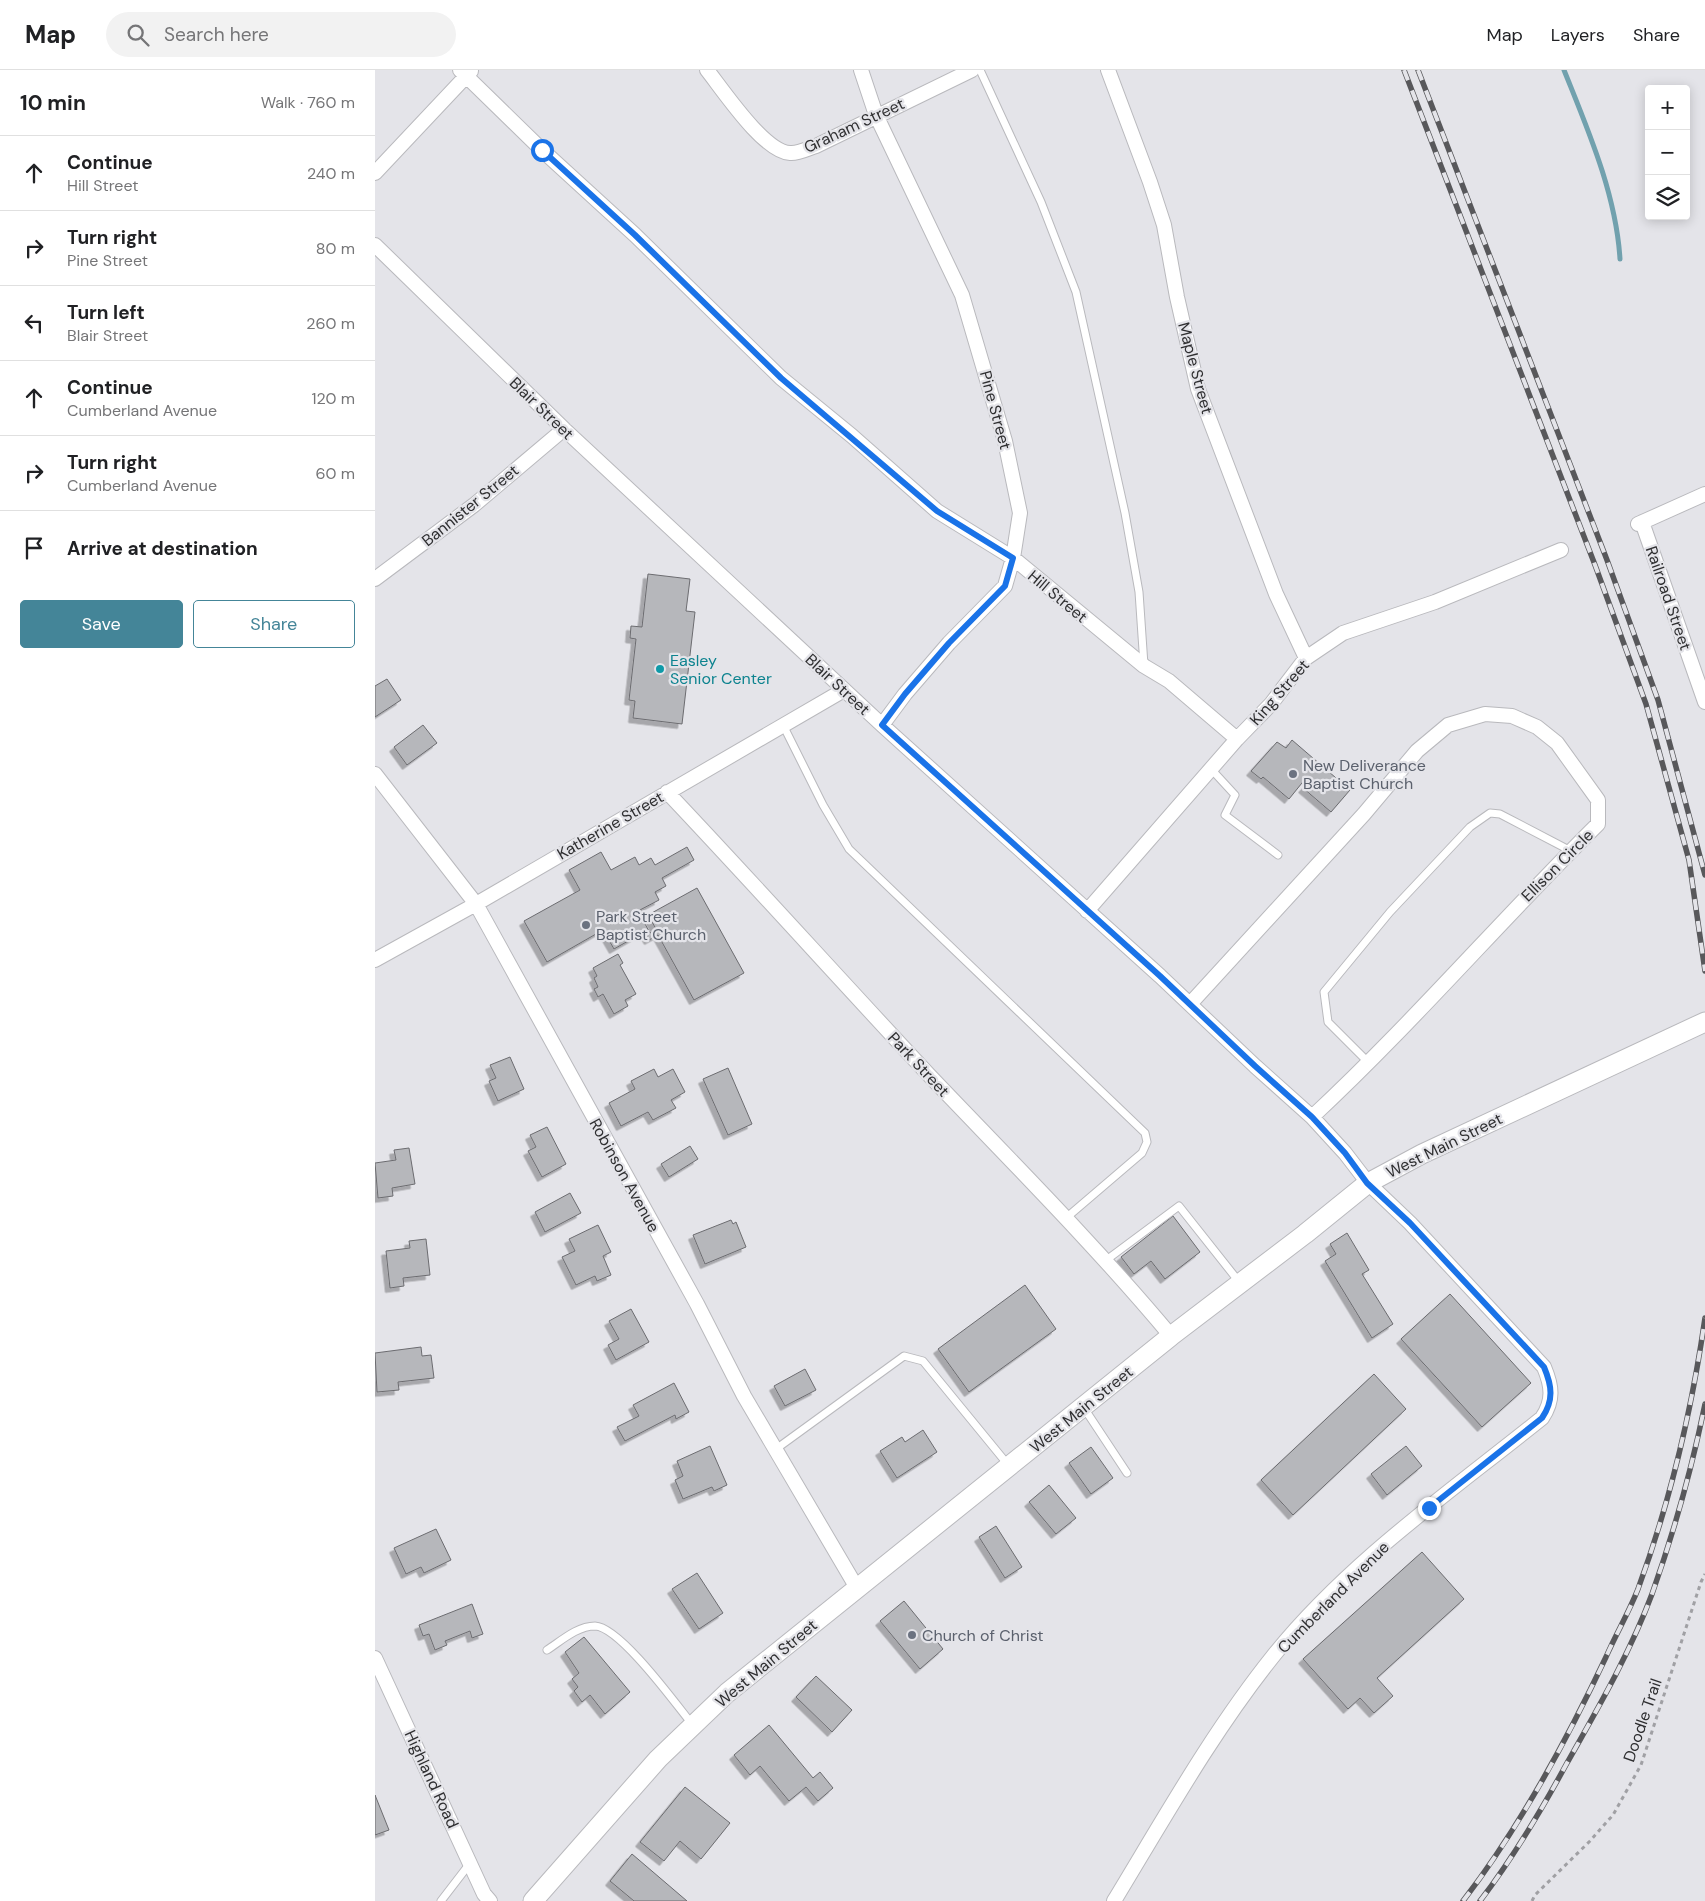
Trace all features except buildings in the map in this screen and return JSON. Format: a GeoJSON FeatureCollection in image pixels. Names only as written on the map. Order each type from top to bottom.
{"type":"FeatureCollection","features":[{"type":"Feature","properties":{"kind":"main road","name":"West Main Street"},"geometry":{"type":"LineString","coordinates":[[533,1901],[658,1759],[727,1693],[1171,1336],[1241,1284],[1367,1183],[1422,1154],[1705,1022]]}},
{"type":"Feature","properties":{"kind":"street","name":"Graham Street"},"geometry":{"type":"LineString","coordinates":[[707,70],[762,138],[779,151],[791,154],[816,146],[876,115],[972,70]]}},
{"type":"Feature","properties":{"kind":"street","name":"Pine Street"},"geometry":{"type":"LineString","coordinates":[[861,70],[876,115],[962,295],[989,381],[1005,441],[1020,513],[1013,558],[1005,586],[949,643],[905,694],[882,725]]}},
{"type":"Feature","properties":{"kind":"street","name":"Maple Street"},"geometry":{"type":"LineString","coordinates":[[1108,70],[1150,182],[1164,226],[1177,297],[1198,389],[1276,594],[1306,658]]}},
{"type":"Feature","properties":{"kind":"street","name":"Hill Street"},"geometry":{"type":"LineString","coordinates":[[466,72],[542,150],[635,235],[781,378],[937,511],[1013,558],[1144,666],[1169,681],[1237,739]]}},
{"type":"Feature","properties":{"kind":"street"},"geometry":{"type":"LineString","coordinates":[[375,173],[466,72]]}},
{"type":"Feature","properties":{"kind":"street","name":"Blair Street"},"geometry":{"type":"LineString","coordinates":[[375,245],[564,429],[844,690],[1312,1117],[1345,1153],[1367,1183]]}},
{"type":"Feature","properties":{"kind":"street","name":"Bannister Street"},"geometry":{"type":"LineString","coordinates":[[375,579],[474,505],[564,429]]}},
{"type":"Feature","properties":{"kind":"street","name":"Railroad Street"},"geometry":{"type":"LineString","coordinates":[[1705,494],[1640,523],[1705,702]]}},
{"type":"Feature","properties":{"kind":"street","name":"King Street"},"geometry":{"type":"LineString","coordinates":[[1087,911],[1237,739],[1271,704],[1306,658],[1343,633],[1435,602],[1561,550]]}},
{"type":"Feature","properties":{"kind":"street","name":"Katherine Street"},"geometry":{"type":"LineString","coordinates":[[375,960],[476,904],[844,690]]}},
{"type":"Feature","properties":{"kind":"street","name":"Ellison Circle"},"geometry":{"type":"LineString","coordinates":[[1190,1004],[1364,814],[1417,751],[1448,725],[1485,714],[1512,716],[1537,727],[1557,743],[1598,800],[1598,824],[1369,1063],[1312,1117]]}},
{"type":"Feature","properties":{"kind":"street","name":"Robinson Avenue"},"geometry":{"type":"LineString","coordinates":[[375,774],[476,904],[697,1304],[744,1396],[857,1588]]}},
{"type":"Feature","properties":{"kind":"street","name":"Park Street"},"geometry":{"type":"LineString","coordinates":[[667,792],[873,1015],[1066,1218],[1171,1336]]}},
{"type":"Feature","properties":{"kind":"street","name":"Cumberland Avenue"},"geometry":{"type":"LineString","coordinates":[[1114,1901],[1194,1769],[1275,1654],[1365,1560],[1542,1418],[1551,1406],[1550,1381],[1544,1367],[1410,1223],[1367,1183]]}},
{"type":"Feature","properties":{"kind":"street","name":"Highland Road"},"geometry":{"type":"LineString","coordinates":[[375,1658],[471,1862],[484,1894],[490,1901]]}},
{"type":"Feature","properties":{"kind":"lane"},"geometry":{"type":"LineString","coordinates":[[980,70],[1041,202],[1076,292],[1125,513],[1138,582],[1144,666]]}},
{"type":"Feature","properties":{"kind":"lane"},"geometry":{"type":"LineString","coordinates":[[783,725],[823,805],[849,848],[1145,1133],[1147,1142],[1142,1153],[1066,1218]]}},
{"type":"Feature","properties":{"kind":"lane"},"geometry":{"type":"LineString","coordinates":[[1211,770],[1235,795],[1225,814],[1278,855]]}},
{"type":"Feature","properties":{"kind":"lane"},"geometry":{"type":"LineString","coordinates":[[1369,1063],[1328,1022],[1324,992],[1390,912],[1470,827],[1491,814],[1500,814],[1571,851]]}},
{"type":"Feature","properties":{"kind":"lane"},"geometry":{"type":"LineString","coordinates":[[1105,1261],[1179,1206],[1241,1284]]}},
{"type":"Feature","properties":{"kind":"lane"},"geometry":{"type":"LineString","coordinates":[[776,1449],[904,1356],[923,1361],[1009,1466]]}},
{"type":"Feature","properties":{"kind":"lane"},"geometry":{"type":"LineString","coordinates":[[1083,1408],[1127,1473]]}},
{"type":"Feature","properties":{"kind":"lane"},"geometry":{"type":"LineString","coordinates":[[547,1650],[576,1631],[595,1626],[611,1632],[628,1646],[693,1725]]}},
{"type":"Feature","properties":{"kind":"lane"},"geometry":{"type":"LineString","coordinates":[[441,1901],[471,1862]]}},
{"type":"Feature","properties":{"kind":"path","name":"Doodle Trail"},"geometry":{"type":"LineString","coordinates":[[1532,1901],[1535,1895],[1590,1842],[1613,1815],[1641,1765],[1705,1574]]}},
{"type":"Feature","properties":{"kind":"waterway"},"geometry":{"type":"LineString","coordinates":[[1564,70],[1607,186],[1613,210],[1620,259]]}},
{"type":"Feature","properties":{"kind":"railway"},"geometry":{"type":"LineString","coordinates":[[1404,70],[1595,565],[1646,704],[1689,860],[1705,971]]}},
{"type":"Feature","properties":{"kind":"railway"},"geometry":{"type":"LineString","coordinates":[[1418,70],[1607,560],[1658,700],[1705,875]]}},
{"type":"Feature","properties":{"kind":"railway"},"geometry":{"type":"LineString","coordinates":[[1463,1901],[1504,1844],[1541,1783],[1575,1721],[1638,1589],[1650,1556],[1679,1455],[1694,1386],[1705,1318]]}},
{"type":"Feature","properties":{"kind":"railway"},"geometry":{"type":"LineString","coordinates":[[1480,1901],[1515,1851],[1547,1799],[1602,1701],[1634,1638],[1652,1594],[1675,1524],[1705,1404]]}},
{"type":"Feature","properties":{"kind":"place","name":"Easley Senior Center"},"geometry":{"type":"Point","coordinates":[660,669]}},
{"type":"Feature","properties":{"kind":"place","name":"New Deliverance Baptist Church"},"geometry":{"type":"Point","coordinates":[1293,774]}},
{"type":"Feature","properties":{"kind":"place","name":"Park Street Baptist Church"},"geometry":{"type":"Point","coordinates":[586,925]}},
{"type":"Feature","properties":{"kind":"place","name":"Church of Christ"},"geometry":{"type":"Point","coordinates":[912,1635]}},
{"type":"Feature","properties":{"kind":"route"},"geometry":{"type":"LineString","coordinates":[[542,150],[635,235],[781,378],[852,436],[937,511],[1013,558],[1005,586],[949,643],[905,694],[882,725],[1160,976],[1312,1117],[1345,1153],[1367,1183],[1410,1223],[1544,1367],[1552,1392],[1551,1406],[1542,1418],[1429,1508]]}}]}
